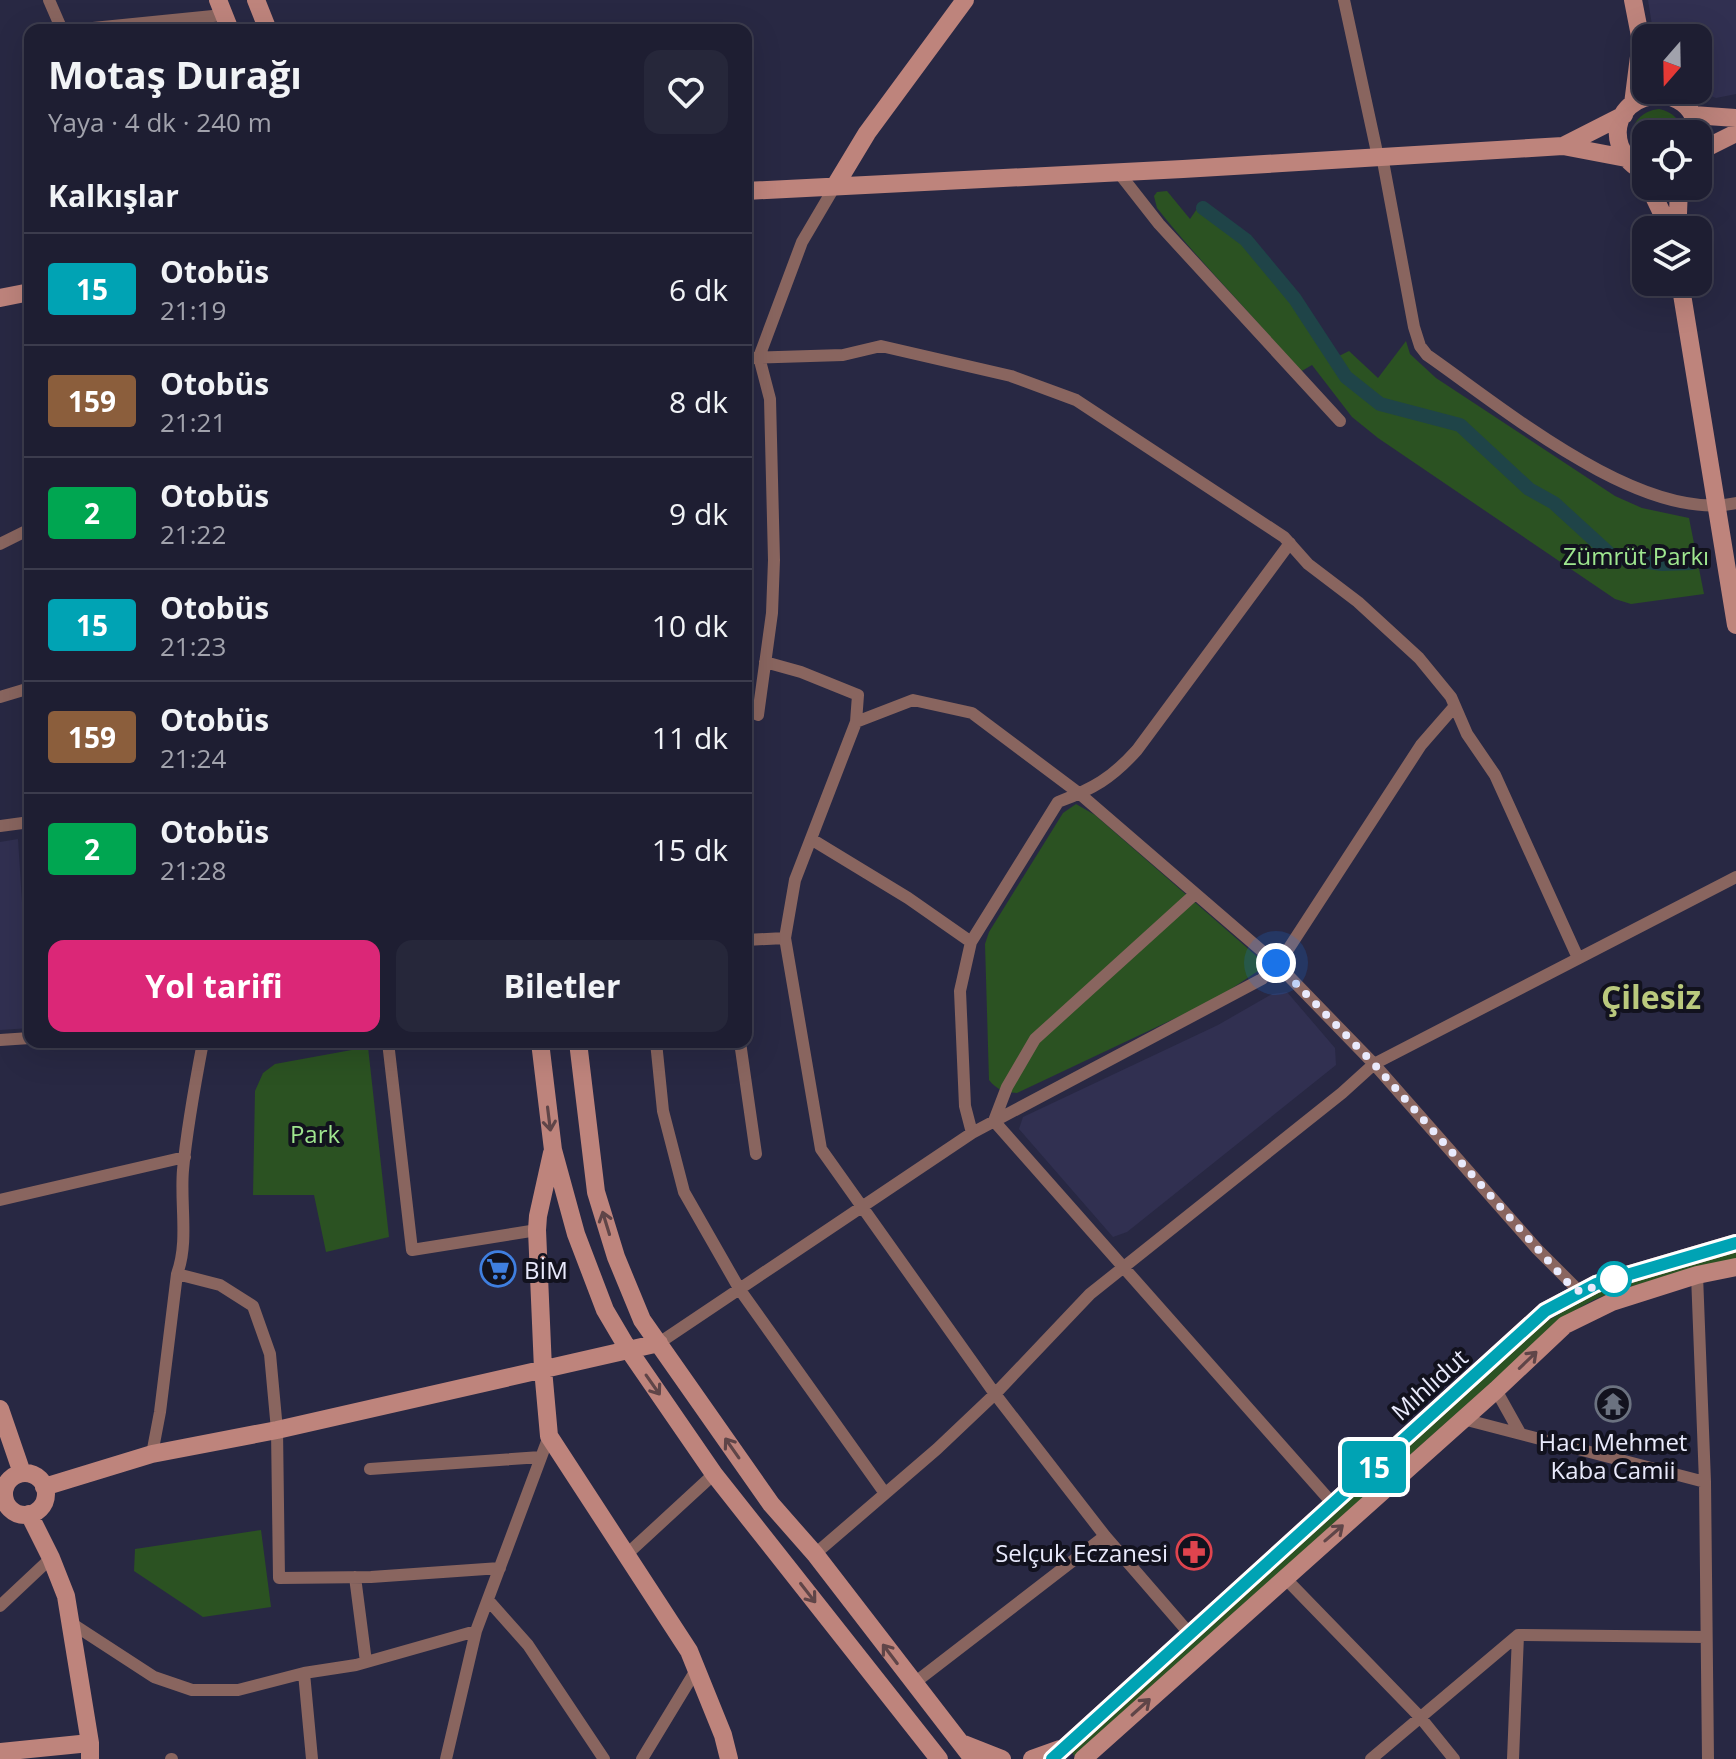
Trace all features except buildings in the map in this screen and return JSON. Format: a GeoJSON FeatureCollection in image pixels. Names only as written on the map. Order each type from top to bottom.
{"type":"FeatureCollection","features":[{"type":"Feature","properties":{"kind":"street"},"geometry":{"type":"LineString","coordinates":[[49,0],[59,24]]}},
{"type":"Feature","properties":{"kind":"street"},"geometry":{"type":"LineString","coordinates":[[256,0],[266,24]]}},
{"type":"Feature","properties":{"kind":"street"},"geometry":{"type":"LineString","coordinates":[[752,712],[758,715],[772,613],[774,560],[770,399],[753,358],[802,242],[835,186],[867,133],[965,0]]}},
{"type":"Feature","properties":{"kind":"street"},"geometry":{"type":"LineString","coordinates":[[1344,0],[1420,346],[1427,355],[1529,426],[1616,480],[1646,493],[1727,505]]}},
{"type":"Feature","properties":{"kind":"street"},"geometry":{"type":"LineString","coordinates":[[1633,0],[1639,24]]}},
{"type":"Feature","properties":{"kind":"street"},"geometry":{"type":"LineString","coordinates":[[133,24],[224,15]]}},
{"type":"Feature","properties":{"kind":"street"},"geometry":{"type":"LineString","coordinates":[[1632,94],[1619,139],[1626,158],[1632,164]]}},
{"type":"Feature","properties":{"kind":"street"},"geometry":{"type":"LineString","coordinates":[[1563,146],[1639,104]]}},
{"type":"Feature","properties":{"kind":"street"},"geometry":{"type":"LineString","coordinates":[[1683,104],[1696,120]]}},
{"type":"Feature","properties":{"kind":"street"},"geometry":{"type":"LineString","coordinates":[[1693,115],[1736,118]]}},
{"type":"Feature","properties":{"kind":"street"},"geometry":{"type":"LineString","coordinates":[[1712,145],[1736,133]]}},
{"type":"Feature","properties":{"kind":"street"},"geometry":{"type":"LineString","coordinates":[[752,191],[1119,173],[1563,146],[1626,158]]}},
{"type":"Feature","properties":{"kind":"street"},"geometry":{"type":"LineString","coordinates":[[1119,173],[1159,224],[1340,421]]}},
{"type":"Feature","properties":{"kind":"street"},"geometry":{"type":"LineString","coordinates":[[0,298],[24,293]]}},
{"type":"Feature","properties":{"kind":"street"},"geometry":{"type":"LineString","coordinates":[[1683,296],[1727,505],[1736,625]]}},
{"type":"Feature","properties":{"kind":"street"},"geometry":{"type":"LineString","coordinates":[[753,358],[843,355],[881,346],[1011,376],[1076,400],[1290,543],[1308,564],[1358,602],[1419,658],[1451,697],[1467,734],[1495,775],[1578,958]]}},
{"type":"Feature","properties":{"kind":"street"},"geometry":{"type":"LineString","coordinates":[[0,544],[24,532]]}},
{"type":"Feature","properties":{"kind":"street"},"geometry":{"type":"LineString","coordinates":[[972,1133],[965,1106],[960,991],[971,942],[1058,802],[1080,794],[1115,774],[1137,750],[1290,543]]}},
{"type":"Feature","properties":{"kind":"street"},"geometry":{"type":"LineString","coordinates":[[765,662],[801,672],[858,695],[856,722],[795,880],[785,938],[821,1149],[995,1394],[1105,1536],[1189,1633]]}},
{"type":"Feature","properties":{"kind":"street"},"geometry":{"type":"LineString","coordinates":[[0,697],[24,690]]}},
{"type":"Feature","properties":{"kind":"street"},"geometry":{"type":"LineString","coordinates":[[856,722],[913,700],[972,713],[1080,794],[1276,963],[1374,1064],[1537,1249],[1580,1292]]}},
{"type":"Feature","properties":{"kind":"street"},"geometry":{"type":"LineString","coordinates":[[44,1487],[152,1454],[277,1430],[659,1343],[972,1133],[1262,979],[1289,948],[1421,745],[1455,706]]}},
{"type":"Feature","properties":{"kind":"street"},"geometry":{"type":"LineString","coordinates":[[0,826],[24,823]]}},
{"type":"Feature","properties":{"kind":"street"},"geometry":{"type":"LineString","coordinates":[[811,839],[908,898],[971,942]]}},
{"type":"Feature","properties":{"kind":"street"},"geometry":{"type":"LineString","coordinates":[[815,1554],[937,1449],[995,1394],[1090,1294],[1374,1064],[1736,877]]}},
{"type":"Feature","properties":{"kind":"street"},"geometry":{"type":"LineString","coordinates":[[994,1121],[1007,1087],[1035,1039],[1195,894]]}},
{"type":"Feature","properties":{"kind":"street"},"geometry":{"type":"LineString","coordinates":[[752,940],[785,938]]}},
{"type":"Feature","properties":{"kind":"street"},"geometry":{"type":"LineString","coordinates":[[0,1040],[24,1038]]}},
{"type":"Feature","properties":{"kind":"street"},"geometry":{"type":"LineString","coordinates":[[152,1454],[177,1274],[183,1259],[185,1157],[202,1048]]}},
{"type":"Feature","properties":{"kind":"street"},"geometry":{"type":"LineString","coordinates":[[389,1048],[412,1250],[537,1230]]}},
{"type":"Feature","properties":{"kind":"street"},"geometry":{"type":"LineString","coordinates":[[541,1048],[553,1150],[576,1234],[605,1310],[628,1349],[714,1474],[939,1759]]}},
{"type":"Feature","properties":{"kind":"street"},"geometry":{"type":"LineString","coordinates":[[579,1048],[596,1192],[616,1257],[642,1320],[771,1504],[815,1554],[973,1759]]}},
{"type":"Feature","properties":{"kind":"street"},"geometry":{"type":"LineString","coordinates":[[657,1048],[663,1111],[684,1192],[740,1290],[884,1492]]}},
{"type":"Feature","properties":{"kind":"street"},"geometry":{"type":"LineString","coordinates":[[741,1048],[756,1154]]}},
{"type":"Feature","properties":{"kind":"street"},"geometry":{"type":"LineString","coordinates":[[994,1121],[1333,1504]]}},
{"type":"Feature","properties":{"kind":"street"},"geometry":{"type":"LineString","coordinates":[[446,1759],[476,1631],[549,1436],[537,1230],[553,1150]]}},
{"type":"Feature","properties":{"kind":"street"},"geometry":{"type":"LineString","coordinates":[[0,1200],[185,1157]]}},
{"type":"Feature","properties":{"kind":"street","name":"Mıhlıdut"},"geometry":{"type":"LineString","coordinates":[[1059,1752],[1545,1311],[1596,1284],[1736,1243]]}},
{"type":"Feature","properties":{"kind":"street","name":"Mıhlıdut"},"geometry":{"type":"LineString","coordinates":[[1083,1759],[1565,1325],[1612,1302],[1697,1275],[1736,1267]]}},
{"type":"Feature","properties":{"kind":"street"},"geometry":{"type":"LineString","coordinates":[[177,1274],[220,1285],[253,1306],[270,1354],[277,1430],[279,1578],[355,1577],[500,1568]]}},
{"type":"Feature","properties":{"kind":"street"},"geometry":{"type":"LineString","coordinates":[[1697,1275],[1705,1482],[1708,1759]]}},
{"type":"Feature","properties":{"kind":"street"},"geometry":{"type":"LineString","coordinates":[[1496,1390],[1520,1433]]}},
{"type":"Feature","properties":{"kind":"street"},"geometry":{"type":"LineString","coordinates":[[0,1409],[22,1473]]}},
{"type":"Feature","properties":{"kind":"street"},"geometry":{"type":"LineString","coordinates":[[1463,1419],[1705,1482]]}},
{"type":"Feature","properties":{"kind":"street"},"geometry":{"type":"LineString","coordinates":[[549,1436],[689,1651],[723,1735],[729,1759]]}},
{"type":"Feature","properties":{"kind":"street"},"geometry":{"type":"LineString","coordinates":[[370,1469],[541,1457]]}},
{"type":"Feature","properties":{"kind":"street"},"geometry":{"type":"LineString","coordinates":[[22,1473],[36,1476],[44,1487],[41,1507],[29,1514],[15,1512],[3,1499],[6,1484],[22,1473]]}},
{"type":"Feature","properties":{"kind":"street"},"geometry":{"type":"LineString","coordinates":[[626,1555],[714,1474]]}},
{"type":"Feature","properties":{"kind":"street"},"geometry":{"type":"LineString","coordinates":[[0,1752],[90,1751],[66,1596],[29,1514]]}},
{"type":"Feature","properties":{"kind":"street"},"geometry":{"type":"LineString","coordinates":[[913,1684],[1105,1536]]}},
{"type":"Feature","properties":{"kind":"street"},"geometry":{"type":"LineString","coordinates":[[0,1606],[51,1558]]}},
{"type":"Feature","properties":{"kind":"street"},"geometry":{"type":"LineString","coordinates":[[355,1577],[366,1662]]}},
{"type":"Feature","properties":{"kind":"street"},"geometry":{"type":"LineString","coordinates":[[1284,1577],[1420,1717],[1454,1759]]}},
{"type":"Feature","properties":{"kind":"street"},"geometry":{"type":"LineString","coordinates":[[488,1600],[528,1645],[604,1759]]}},
{"type":"Feature","properties":{"kind":"street"},"geometry":{"type":"LineString","coordinates":[[71,1623],[154,1677],[192,1690],[238,1690],[304,1673],[366,1662],[476,1631]]}},
{"type":"Feature","properties":{"kind":"street"},"geometry":{"type":"LineString","coordinates":[[1371,1759],[1518,1635],[1706,1637]]}},
{"type":"Feature","properties":{"kind":"street"},"geometry":{"type":"LineString","coordinates":[[1513,1759],[1518,1635]]}},
{"type":"Feature","properties":{"kind":"street"},"geometry":{"type":"LineString","coordinates":[[642,1759],[696,1670]]}},
{"type":"Feature","properties":{"kind":"street"},"geometry":{"type":"LineString","coordinates":[[304,1673],[312,1759]]}},
{"type":"Feature","properties":{"kind":"street"},"geometry":{"type":"LineString","coordinates":[[958,1741],[1002,1759]]}},
{"type":"Feature","properties":{"kind":"street"},"geometry":{"type":"LineString","coordinates":[[1032,1759],[1059,1752]]}},
{"type":"Feature","properties":{"kind":"shaded area"},"geometry":{"type":"Polygon","coordinates":[[[1648,0],[1736,0],[1736,94],[1712,96],[1712,24],[1652,24],[1648,0]]]}},
{"type":"Feature","properties":{"kind":"shaded area"},"geometry":{"type":"Polygon","coordinates":[[[18,839],[24,934],[24,1028],[0,1030],[0,842],[18,839]]]}},
{"type":"Feature","properties":{"kind":"shaded area"},"geometry":{"type":"Polygon","coordinates":[[[1287,992],[1335,1048],[1336,1065],[1127,1232],[1113,1237],[1019,1129],[1023,1117],[1218,1025],[1272,994],[1287,992]]]}},
{"type":"Feature","properties":{"kind":"green space"},"geometry":{"type":"Polygon","coordinates":[[[1659,109],[1678,120],[1638,120],[1649,111],[1659,109]]]}},
{"type":"Feature","properties":{"kind":"green space","name":"Zümrüt Parkı"},"geometry":{"type":"Polygon","coordinates":[[[1167,191],[1190,219],[1201,203],[1245,236],[1296,297],[1339,356],[1349,351],[1378,378],[1406,341],[1410,354],[1436,378],[1615,496],[1642,508],[1689,518],[1704,594],[1631,604],[1615,599],[1378,438],[1352,417],[1312,365],[1300,372],[1174,229],[1157,208],[1154,196],[1157,192],[1167,191]]]}},
{"type":"Feature","properties":{"kind":"green space"},"geometry":{"type":"Polygon","coordinates":[[[1076,804],[1095,815],[1261,960],[1258,971],[1216,999],[1017,1093],[1005,1091],[989,1080],[985,944],[989,932],[1063,813],[1076,804]]]}},
{"type":"Feature","properties":{"kind":"green space","name":"Park"},"geometry":{"type":"Polygon","coordinates":[[[368,1048],[389,1237],[326,1252],[314,1195],[253,1195],[255,1091],[263,1073],[275,1064],[368,1048]]]}},
{"type":"Feature","properties":{"kind":"green space"},"geometry":{"type":"Polygon","coordinates":[[[1736,1251],[1736,1261],[1614,1292],[1568,1316],[1074,1756],[1072,1752],[1544,1323],[1598,1291],[1736,1251]]]}},
{"type":"Feature","properties":{"kind":"green space"},"geometry":{"type":"Polygon","coordinates":[[[261,1530],[271,1607],[203,1617],[134,1571],[135,1549],[261,1530]]]}},
{"type":"Feature","properties":{"kind":"waterway"},"geometry":{"type":"LineString","coordinates":[[1203,208],[1246,240],[1295,299],[1346,377],[1380,404],[1460,425],[1529,489],[1554,503],[1613,557],[1662,564],[1692,563]]}},
{"type":"Feature","properties":{"kind":"bus line","name":"15"},"geometry":{"type":"LineString","coordinates":[[1052,1759],[1545,1311],[1596,1284],[1736,1243]]}},
{"type":"Feature","properties":{"kind":"place","name":"BİM"},"geometry":{"type":"Point","coordinates":[498,1269]}},
{"type":"Feature","properties":{"kind":"place","name":"Hacı Mehmet Kaba Camii"},"geometry":{"type":"Point","coordinates":[1613,1404]}},
{"type":"Feature","properties":{"kind":"place","name":"Selçuk Eczanesi"},"geometry":{"type":"Point","coordinates":[1194,1552]}},
{"type":"Feature","properties":{"kind":"district","name":"Çilesiz"},"geometry":{"type":"Point","coordinates":[1651,996]}},
{"type":"Feature","properties":{"kind":"route"},"geometry":{"type":"LineString","coordinates":[[1276,963],[1374,1064],[1566,1281],[1580,1292],[1626,1275],[1614,1279]]}}]}
